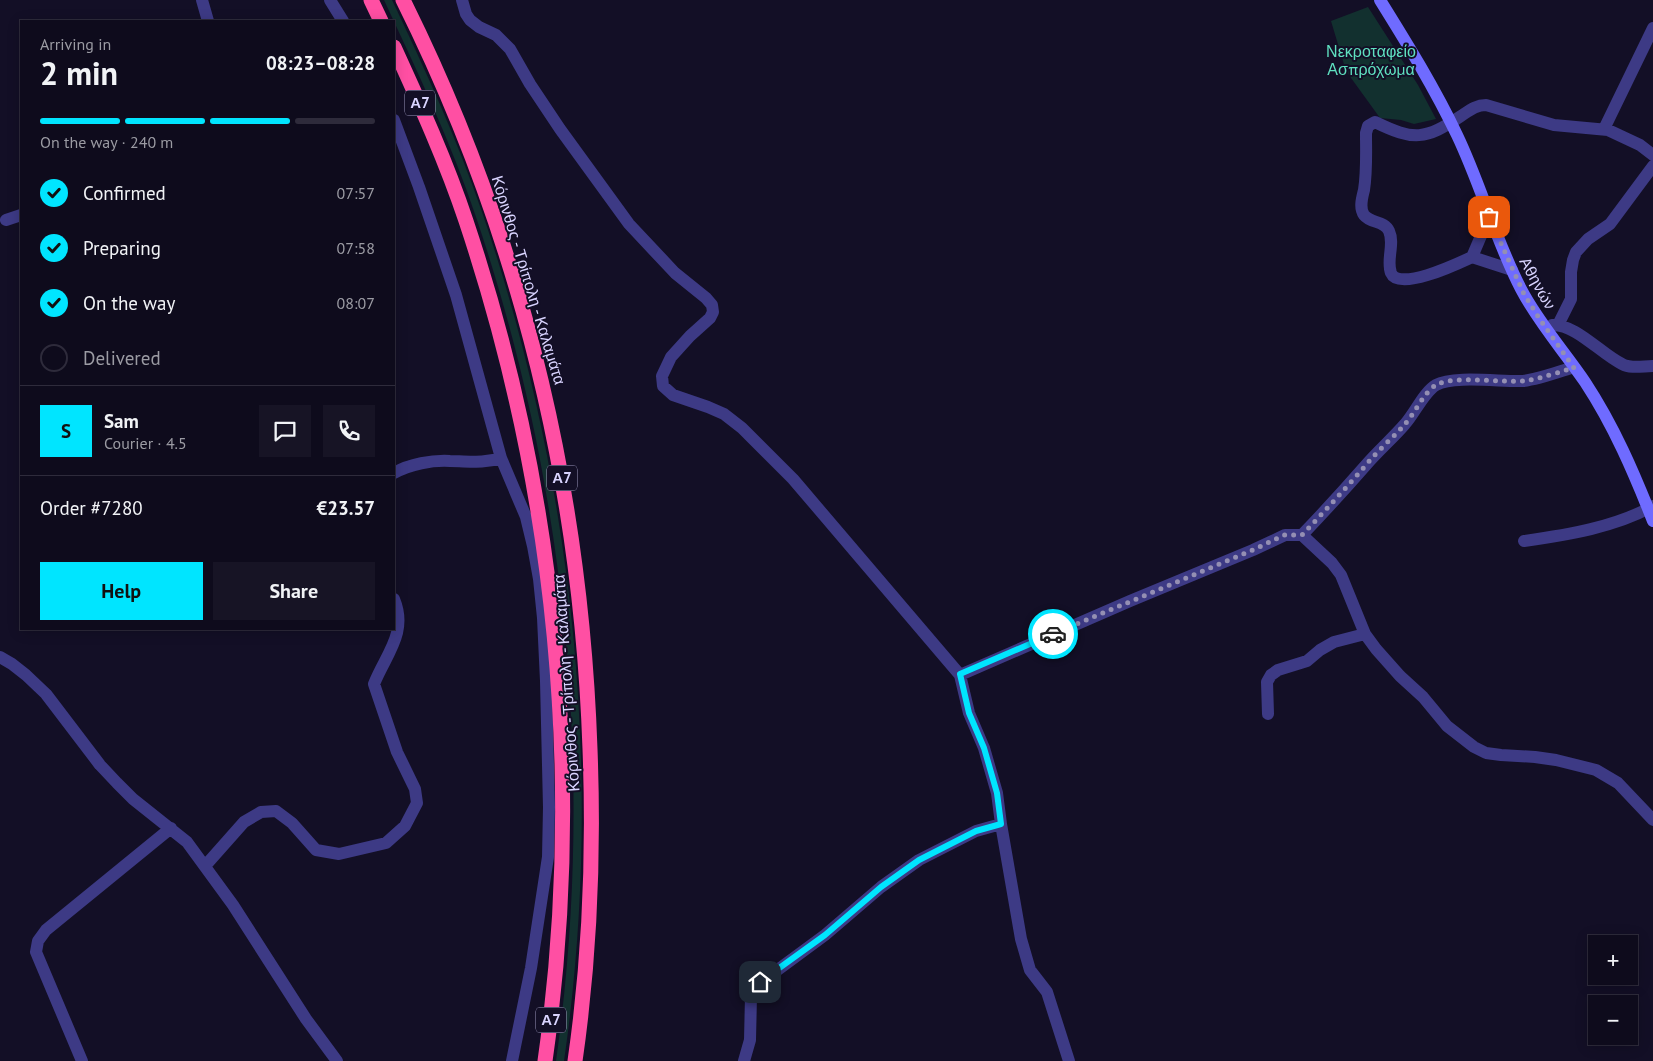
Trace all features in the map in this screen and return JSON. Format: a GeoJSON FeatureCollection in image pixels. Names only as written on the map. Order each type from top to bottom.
{"type":"FeatureCollection","features":[{"type":"Feature","properties":{"kind":"highway"},"geometry":{"type":"LineString","coordinates":[[371,0],[381,20]]}},
{"type":"Feature","properties":{"kind":"highway","name":"Κόρινθος - Τρίπολη - Καλαμάτα"},"geometry":{"type":"LineString","coordinates":[[404,0],[441,80],[493,210],[527,323],[546,396],[570,526],[584,634],[592,796],[590,916],[585,982],[575,1061]]}},
{"type":"Feature","properties":{"kind":"highway","name":"Κόρινθος - Τρίπολη - Καλαμάτα"},"geometry":{"type":"LineString","coordinates":[[395,49],[443,160],[465,219],[484,279],[517,403],[532,473],[546,560],[560,718],[563,855],[561,918],[556,980],[545,1061]]}},
{"type":"Feature","properties":{"kind":"main road","name":"Αθηνών"},"geometry":{"type":"LineString","coordinates":[[1380,0],[1444,107],[1489,217],[1524,294],[1594,397],[1620,443],[1650,507],[1653,521]]}},
{"type":"Feature","properties":{"kind":"street"},"geometry":{"type":"LineString","coordinates":[[202,0],[208,20]]}},
{"type":"Feature","properties":{"kind":"street"},"geometry":{"type":"LineString","coordinates":[[330,0],[342,20]]}},
{"type":"Feature","properties":{"kind":"street"},"geometry":{"type":"LineString","coordinates":[[462,0],[470,20],[479,27],[496,35],[510,49],[530,84],[629,224],[675,273],[712,305],[713,312],[710,318],[671,357],[662,376],[664,386],[673,395],[724,414],[742,428],[793,480],[960,674],[969,713],[984,748],[997,793],[1021,939],[1030,970],[1047,992],[1069,1061]]}},
{"type":"Feature","properties":{"kind":"street"},"geometry":{"type":"LineString","coordinates":[[1604,129],[1653,28]]}},
{"type":"Feature","properties":{"kind":"street"},"geometry":{"type":"LineString","coordinates":[[1489,217],[1472,257],[1437,273],[1401,280],[1395,278],[1391,272],[1391,238],[1388,230],[1382,224],[1370,220],[1363,215],[1361,207],[1366,178],[1366,133],[1368,126],[1375,122],[1396,132],[1409,135],[1423,135],[1437,131],[1476,106],[1486,105],[1554,125],[1604,129],[1640,144],[1653,155]]}},
{"type":"Feature","properties":{"kind":"street"},"geometry":{"type":"LineString","coordinates":[[395,123],[456,295],[500,458],[526,517],[533,546],[543,618],[549,797],[548,857],[531,968],[512,1061]]}},
{"type":"Feature","properties":{"kind":"street"},"geometry":{"type":"LineString","coordinates":[[1558,325],[1571,299],[1571,272],[1576,252],[1588,239],[1608,226],[1653,166]]}},
{"type":"Feature","properties":{"kind":"street"},"geometry":{"type":"LineString","coordinates":[[6,220],[20,215]]}},
{"type":"Feature","properties":{"kind":"street"},"geometry":{"type":"LineString","coordinates":[[1472,257],[1512,270]]}},
{"type":"Feature","properties":{"kind":"street"},"geometry":{"type":"LineString","coordinates":[[1544,326],[1558,325],[1570,329],[1623,365],[1653,366]]}},
{"type":"Feature","properties":{"kind":"street"},"geometry":{"type":"LineString","coordinates":[[1302,535],[1404,425],[1426,395],[1436,385],[1448,382],[1484,380],[1522,381],[1574,368]]}},
{"type":"Feature","properties":{"kind":"street"},"geometry":{"type":"LineString","coordinates":[[395,472],[426,462],[449,460],[476,463],[500,458]]}},
{"type":"Feature","properties":{"kind":"street"},"geometry":{"type":"LineString","coordinates":[[1524,541],[1594,528],[1650,507]]}},
{"type":"Feature","properties":{"kind":"street"},"geometry":{"type":"LineString","coordinates":[[960,674],[1253,550],[1284,535],[1302,535],[1332,563],[1341,575],[1365,634],[1387,662],[1423,697],[1447,726],[1486,753],[1556,760],[1596,770],[1618,782],[1653,820]]}},
{"type":"Feature","properties":{"kind":"street"},"geometry":{"type":"LineString","coordinates":[[204,866],[244,822],[261,812],[276,811],[292,823],[316,850],[339,854],[386,843],[405,826],[416,803],[415,789],[397,752],[374,684],[399,629],[398,610],[395,602]]}},
{"type":"Feature","properties":{"kind":"street"},"geometry":{"type":"LineString","coordinates":[[1268,714],[1267,682],[1271,675],[1278,670],[1306,661],[1334,642],[1365,634]]}},
{"type":"Feature","properties":{"kind":"street"},"geometry":{"type":"LineString","coordinates":[[0,658],[12,664],[46,694],[100,765],[133,799],[188,842],[232,905],[306,1019],[337,1061]]}},
{"type":"Feature","properties":{"kind":"street"},"geometry":{"type":"LineString","coordinates":[[744,1061],[750,1040],[751,996],[760,982],[825,935],[881,887],[919,860],[976,831],[1001,824]]}},
{"type":"Feature","properties":{"kind":"street"},"geometry":{"type":"LineString","coordinates":[[82,1061],[36,952],[38,941],[46,930],[171,828]]}},
{"type":"Feature","properties":{"kind":"green space"},"geometry":{"type":"Polygon","coordinates":[[[384,0],[392,0],[440,105],[482,212],[514,314],[539,418],[559,524],[573,632],[580,739],[581,847],[576,955],[564,1061],[556,1061],[568,955],[573,848],[572,741],[565,634],[552,528],[533,423],[507,319],[476,217],[445,134],[395,24],[395,20],[393,20],[384,0]]]}},
{"type":"Feature","properties":{"kind":"green space","name":"Νεκροταφείο Ασπρόχωμα"},"geometry":{"type":"Polygon","coordinates":[[[1368,7],[1418,85],[1436,119],[1414,124],[1401,120],[1380,118],[1346,71],[1331,21],[1368,7]]]}},
{"type":"Feature","properties":{"kind":"way so far"},"geometry":{"type":"LineString","coordinates":[[1053,634],[1253,550],[1284,535],[1302,535],[1404,425],[1426,395],[1436,385],[1448,382],[1484,380],[1522,381],[1574,368],[1524,294],[1489,217]]}},
{"type":"Feature","properties":{"kind":"route"},"geometry":{"type":"LineString","coordinates":[[760,982],[825,935],[881,887],[919,860],[976,831],[1001,824],[997,793],[984,748],[969,713],[960,674],[1053,634]]}}]}
